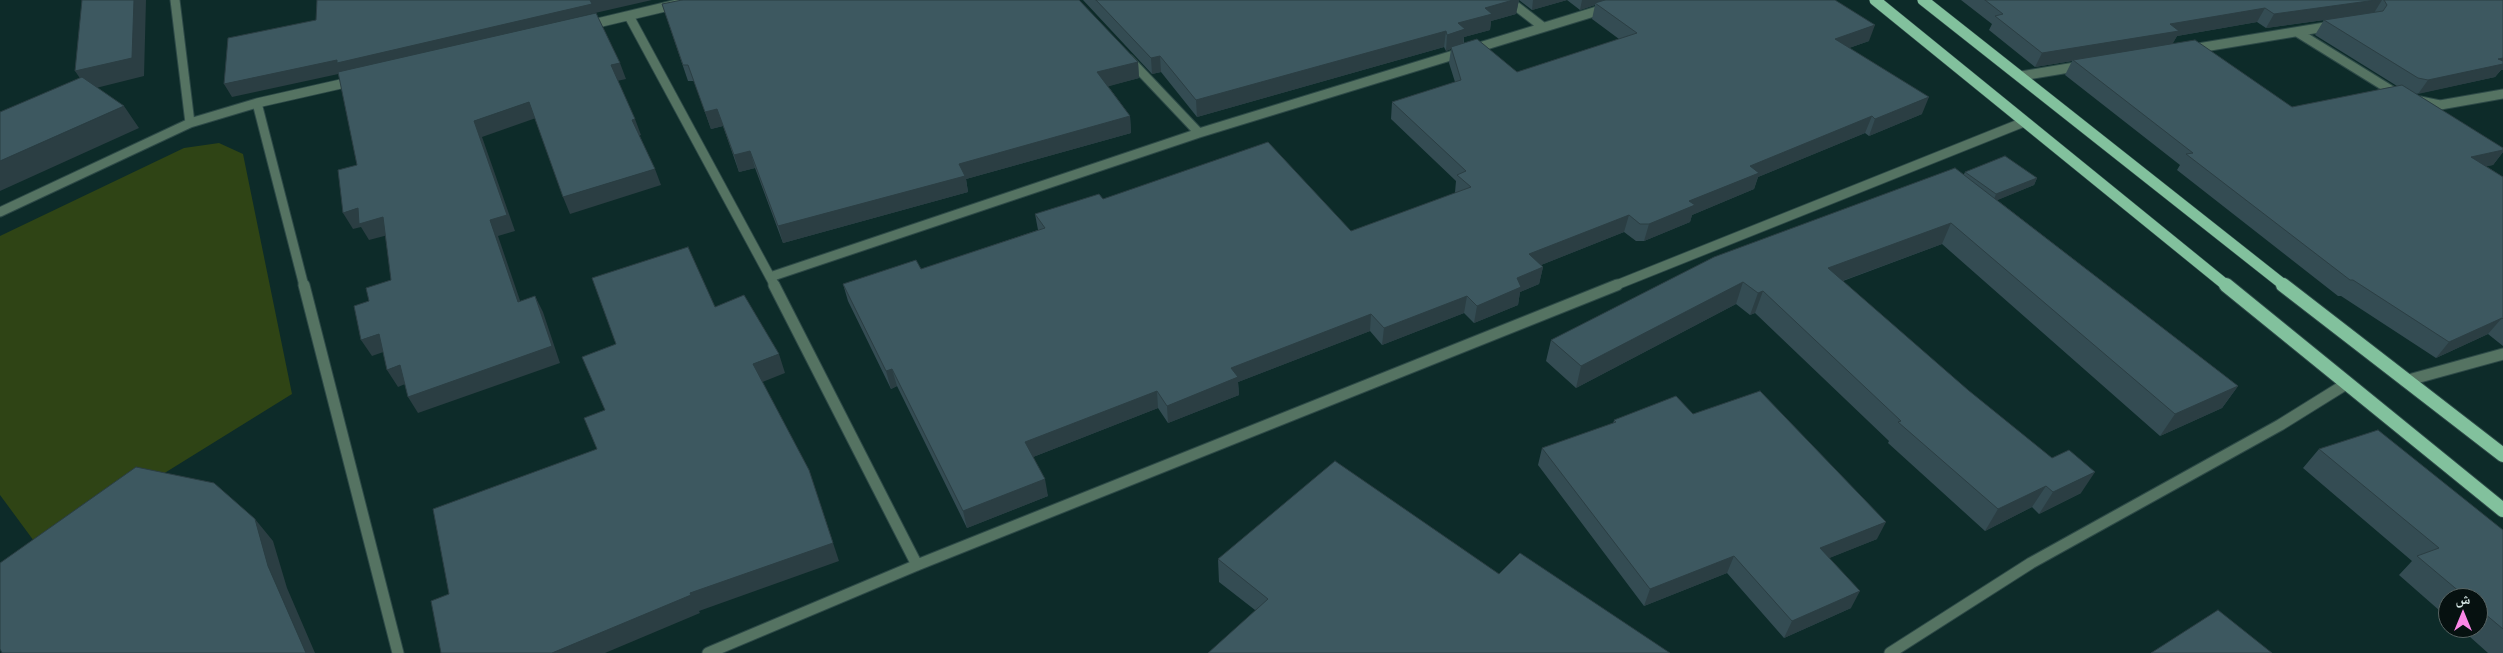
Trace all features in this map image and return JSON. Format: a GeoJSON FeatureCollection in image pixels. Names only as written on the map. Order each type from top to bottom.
{"type":"FeatureCollection","features":[{"type":"Feature","properties":{"kind":"main road"},"geometry":{"type":"LineString","coordinates":[[1875,0],[2503,510]]}},
{"type":"Feature","properties":{"kind":"main road"},"geometry":{"type":"LineString","coordinates":[[1923,0],[2405,381],[2503,455]]}},
{"type":"Feature","properties":{"kind":"street"},"geometry":{"type":"LineString","coordinates":[[175,0],[190,122]]}},
{"type":"Feature","properties":{"kind":"street"},"geometry":{"type":"LineString","coordinates":[[581,27],[694,0]]}},
{"type":"Feature","properties":{"kind":"street"},"geometry":{"type":"LineString","coordinates":[[1508,0],[1543,27]]}},
{"type":"Feature","properties":{"kind":"street"},"geometry":{"type":"LineString","coordinates":[[770,277],[1199,132],[1633,0]]}},
{"type":"Feature","properties":{"kind":"street"},"geometry":{"type":"LineString","coordinates":[[629,16],[770,277],[917,565]]}},
{"type":"Feature","properties":{"kind":"street"},"geometry":{"type":"LineString","coordinates":[[2183,50],[2344,24]]}},
{"type":"Feature","properties":{"kind":"street"},"geometry":{"type":"LineString","coordinates":[[2297,32],[2409,99],[2440,105],[2503,94]]}},
{"type":"Feature","properties":{"kind":"street"},"geometry":{"type":"LineString","coordinates":[[1120,49],[1199,132]]}},
{"type":"Feature","properties":{"kind":"street"},"geometry":{"type":"LineString","coordinates":[[2021,76],[2087,66]]}},
{"type":"Feature","properties":{"kind":"street"},"geometry":{"type":"LineString","coordinates":[[0,212],[190,122],[258,103],[362,79]]}},
{"type":"Feature","properties":{"kind":"street"},"geometry":{"type":"LineString","coordinates":[[258,103],[398,653]]}},
{"type":"Feature","properties":{"kind":"street"},"geometry":{"type":"LineString","coordinates":[[708,653],[917,565],[2024,122]]}},
{"type":"Feature","properties":{"kind":"street"},"geometry":{"type":"LineString","coordinates":[[2405,381],[2503,354]]}},
{"type":"Feature","properties":{"kind":"street"},"geometry":{"type":"LineString","coordinates":[[1890,653],[2031,563],[2280,425],[2346,384]]}},
{"type":"Feature","properties":{"kind":"green space"},"geometry":{"type":"Polygon","coordinates":[[[219,143],[243,154],[292,394],[142,487],[45,556],[0,495],[0,236],[184,148],[219,143]]]}},
{"type":"Feature","properties":{"kind":"building"},"geometry":{"type":"Polygon","coordinates":[[[82,0],[134,0],[132,58],[75,71],[82,0]]]}},
{"type":"Feature","properties":{"kind":"building"},"geometry":{"type":"Polygon","coordinates":[[[317,0],[590,0],[592,4],[337,63],[337,60],[224,84],[228,38],[316,20],[317,0]]]}},
{"type":"Feature","properties":{"kind":"building"},"geometry":{"type":"Polygon","coordinates":[[[682,0],[1079,0],[1138,62],[1097,72],[1130,116],[959,164],[965,176],[778,226],[750,151],[734,155],[717,109],[705,112],[688,65],[683,65],[662,4],[682,0]]]}},
{"type":"Feature","properties":{"kind":"building"},"geometry":{"type":"Polygon","coordinates":[[[1096,0],[1513,0],[1485,8],[1492,14],[1458,23],[1465,29],[1447,35],[1446,31],[1196,100],[1160,56],[1151,58],[1096,0]]]}},
{"type":"Feature","properties":{"kind":"building"},"geometry":{"type":"Polygon","coordinates":[[[1605,0],[1835,0],[1875,25],[1835,39],[1929,97],[1875,119],[1872,116],[1750,166],[1759,173],[1689,201],[1695,205],[1649,224],[1640,224],[1629,215],[1529,254],[1543,267],[1517,278],[1521,287],[1477,306],[1467,296],[1384,328],[1371,314],[1231,368],[1238,377],[1167,406],[1157,391],[1025,442],[1045,479],[963,511],[892,369],[886,371],[843,284],[916,260],[921,269],[1045,228],[1035,214],[1099,194],[1103,199],[1268,142],[1351,231],[1471,187],[1457,175],[1466,171],[1392,102],[1461,80],[1451,47],[1477,39],[1517,72],[1637,33],[1595,3],[1605,0]]]}},
{"type":"Feature","properties":{"kind":"building"},"geometry":{"type":"Polygon","coordinates":[[[1985,0],[2376,0],[2274,14],[2265,8],[2170,24],[2179,31],[2042,53],[1995,16],[2003,14],[1985,0]]]}},
{"type":"Feature","properties":{"kind":"building"},"geometry":{"type":"Polygon","coordinates":[[[2384,0],[2503,0],[2503,58],[2498,59],[2503,61],[2503,64],[2428,80],[2418,78],[2324,20],[2383,11],[2387,5],[2384,0]]]}},
{"type":"Feature","properties":{"kind":"building"},"geometry":{"type":"Polygon","coordinates":[[[596,13],[620,63],[611,65],[635,119],[632,120],[655,169],[563,197],[529,102],[474,121],[507,215],[490,220],[518,302],[535,296],[552,346],[408,397],[400,365],[387,370],[379,334],[361,340],[354,306],[369,301],[366,288],[391,280],[383,217],[359,224],[358,208],[343,213],[338,170],[357,165],[338,72],[596,13]]]}},
{"type":"Feature","properties":{"kind":"building"},"geometry":{"type":"Polygon","coordinates":[[[2195,40],[2292,107],[2402,85],[2503,148],[2503,150],[2471,157],[2503,177],[2503,319],[2449,342],[2353,280],[2350,280],[2186,154],[2193,153],[2073,60],[2195,40]]]}},
{"type":"Feature","properties":{"kind":"building"},"geometry":{"type":"Polygon","coordinates":[[[82,77],[124,106],[0,161],[0,112],[82,77]]]}},
{"type":"Feature","properties":{"kind":"building"},"geometry":{"type":"Polygon","coordinates":[[[2005,156],[2037,178],[1996,194],[1965,172],[2005,156]]]}},
{"type":"Feature","properties":{"kind":"building"},"geometry":{"type":"Polygon","coordinates":[[[1955,168],[2238,386],[2175,414],[1951,223],[1828,268],[1968,390],[2052,458],[2069,450],[2095,472],[2053,492],[2046,486],[1998,509],[1898,422],[1901,421],[1763,291],[1758,293],[1743,282],[1581,366],[1551,340],[1714,257],[1955,168]]]}},
{"type":"Feature","properties":{"kind":"building"},"geometry":{"type":"Polygon","coordinates":[[[688,247],[715,307],[744,295],[779,354],[753,364],[809,470],[833,543],[690,593],[691,595],[552,653],[441,653],[431,601],[449,594],[433,509],[597,449],[584,418],[605,410],[582,357],[616,344],[592,278],[688,247]]]}},
{"type":"Feature","properties":{"kind":"building"},"geometry":{"type":"Polygon","coordinates":[[[1760,391],[1886,522],[1820,548],[1860,591],[1792,621],[1734,556],[1650,589],[1542,448],[1616,422],[1614,420],[1676,396],[1693,414],[1760,391]]]}},
{"type":"Feature","properties":{"kind":"building"},"geometry":{"type":"Polygon","coordinates":[[[2378,430],[2503,530],[2503,629],[2488,616],[2488,588],[2455,588],[2417,556],[2439,548],[2319,449],[2378,430]]]}},
{"type":"Feature","properties":{"kind":"building"},"geometry":{"type":"Polygon","coordinates":[[[1335,461],[1499,574],[1520,553],[1670,653],[1208,653],[1268,599],[1218,559],[1335,461]]]}},
{"type":"Feature","properties":{"kind":"building"},"geometry":{"type":"Polygon","coordinates":[[[136,467],[214,483],[255,519],[268,566],[306,653],[2,653],[0,649],[0,563],[136,467]]]}},
{"type":"Feature","properties":{"kind":"building"},"geometry":{"type":"Polygon","coordinates":[[[2218,610],[2272,653],[2151,653],[2218,610]]]}}]}
